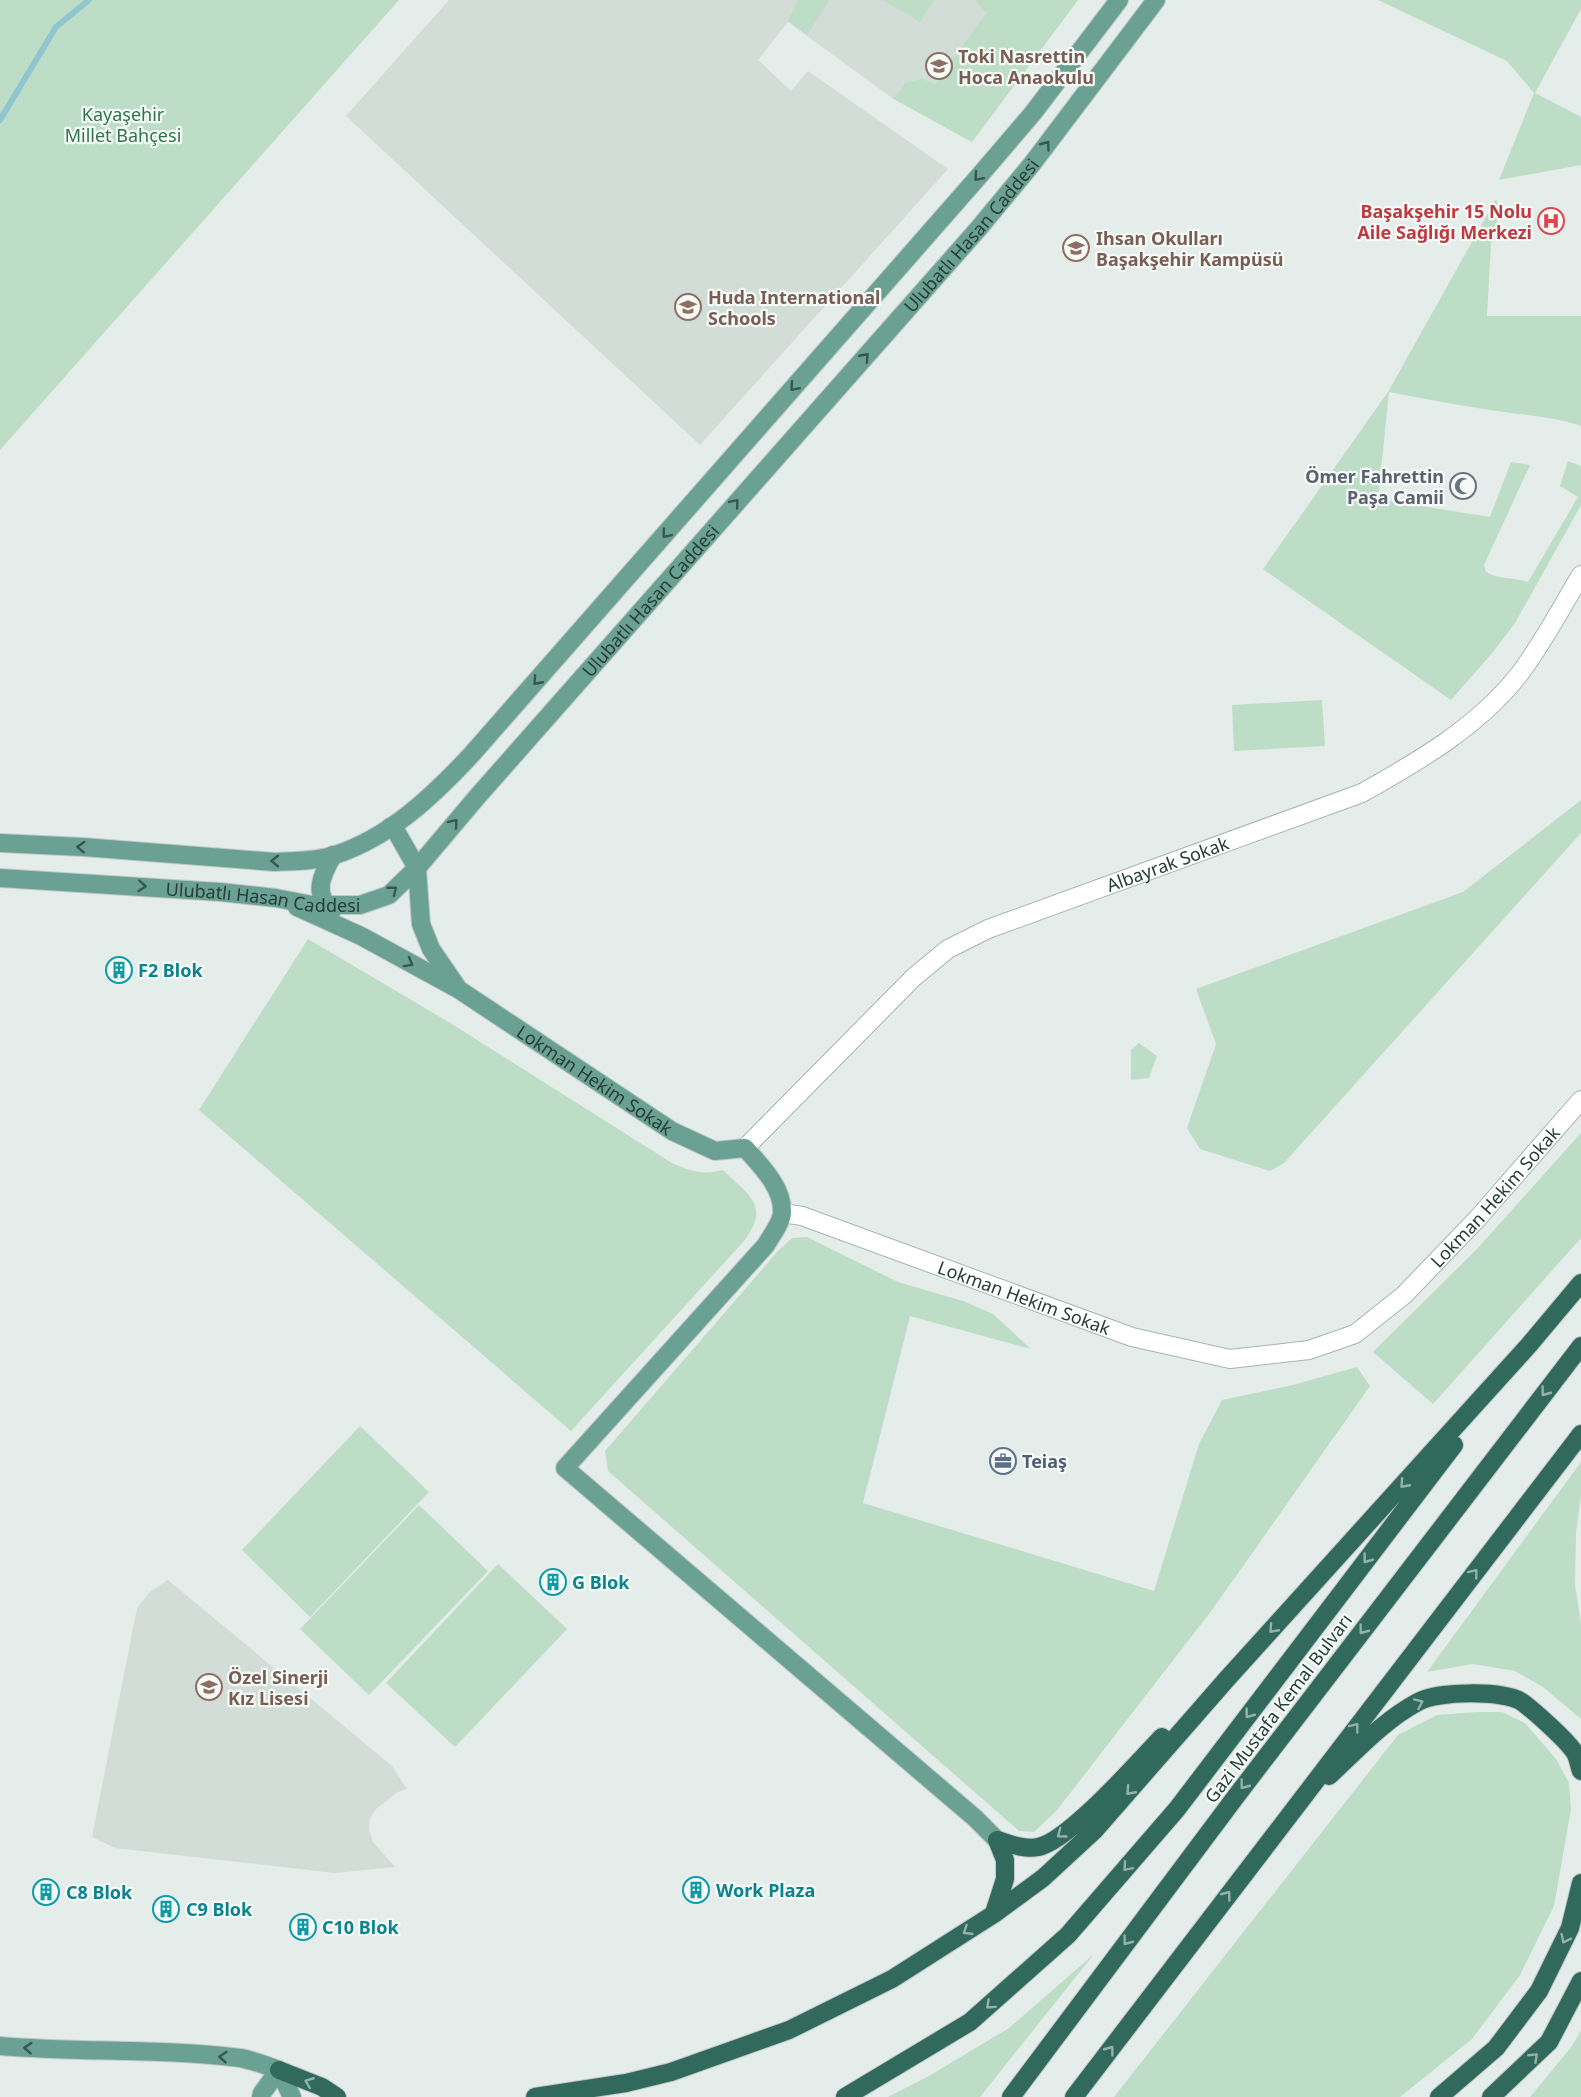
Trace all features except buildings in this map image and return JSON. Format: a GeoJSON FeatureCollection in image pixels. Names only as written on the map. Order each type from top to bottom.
{"type":"FeatureCollection","features":[{"type":"Feature","properties":{"kind":"highway"},"geometry":{"type":"LineString","coordinates":[[535,2097],[626,2083],[671,2072],[789,2030],[892,1979],[993,1914],[1043,1878],[1095,1831],[1226,1680],[1529,1345],[1581,1283]]}},
{"type":"Feature","properties":{"kind":"highway"},"geometry":{"type":"LineString","coordinates":[[845,2097],[970,2022],[1068,1935],[1177,1809],[1529,1345]]}},
{"type":"Feature","properties":{"kind":"highway","name":"Gazi Mustafa Kemal Bulvarı"},"geometry":{"type":"LineString","coordinates":[[1011,2097],[1237,1795],[1581,1346]]}},
{"type":"Feature","properties":{"kind":"highway"},"geometry":{"type":"LineString","coordinates":[[1074,2097],[1581,1434]]}},
{"type":"Feature","properties":{"kind":"highway"},"geometry":{"type":"LineString","coordinates":[[997,1840],[1024,1848],[1040,1847],[1056,1839],[1117,1785],[1196,1702],[1226,1680]]}},
{"type":"Feature","properties":{"kind":"highway"},"geometry":{"type":"LineString","coordinates":[[1294,1807],[1393,1718],[1420,1700],[1461,1693],[1488,1694],[1520,1701],[1549,1725],[1575,1753],[1581,1771]]}},
{"type":"Feature","properties":{"kind":"highway"},"geometry":{"type":"LineString","coordinates":[[993,1914],[1005,1879],[1005,1860],[997,1840]]}},
{"type":"Feature","properties":{"kind":"highway"},"geometry":{"type":"LineString","coordinates":[[1439,2097],[1496,2048],[1539,1991],[1570,1928],[1581,1883]]}},
{"type":"Feature","properties":{"kind":"highway"},"geometry":{"type":"LineString","coordinates":[[1491,2097],[1549,2042],[1581,1981]]}},
{"type":"Feature","properties":{"kind":"highway"},"geometry":{"type":"LineString","coordinates":[[279,2070],[322,2087],[337,2097]]}},
{"type":"Feature","properties":{"kind":"main road","name":"Ulubatlı Hasan Caddesi"},"geometry":{"type":"LineString","coordinates":[[0,843],[95,847],[275,862],[311,860],[333,855],[365,844],[390,827],[436,792],[653,550],[1025,122],[1119,0]]}},
{"type":"Feature","properties":{"kind":"main road","name":"Ulubatlı Hasan Caddesi"},"geometry":{"type":"LineString","coordinates":[[0,878],[276,898],[324,905],[360,905],[389,895],[417,868],[979,228],[1032,164],[1156,0]]}},
{"type":"Feature","properties":{"kind":"main road"},"geometry":{"type":"LineString","coordinates":[[390,827],[398,832],[417,868],[421,924],[431,949],[458,989]]}},
{"type":"Feature","properties":{"kind":"main road"},"geometry":{"type":"LineString","coordinates":[[333,855],[323,874],[320,891],[324,905],[361,936]]}},
{"type":"Feature","properties":{"kind":"main road"},"geometry":{"type":"LineString","coordinates":[[276,898],[361,936]]}},
{"type":"Feature","properties":{"kind":"main road","name":"Lokman Hekim Sokak"},"geometry":{"type":"LineString","coordinates":[[361,936],[458,989],[672,1131],[715,1150],[745,1148]]}},
{"type":"Feature","properties":{"kind":"main road"},"geometry":{"type":"LineString","coordinates":[[745,1148],[767,1173],[780,1197],[783,1214],[766,1245],[565,1468],[966,1810],[997,1840]]}},
{"type":"Feature","properties":{"kind":"main road"},"geometry":{"type":"LineString","coordinates":[[0,2046],[164,2052],[242,2059],[279,2070],[292,2097]]}},
{"type":"Feature","properties":{"kind":"main road"},"geometry":{"type":"LineString","coordinates":[[261,2097],[279,2070]]}},
{"type":"Feature","properties":{"kind":"street","name":"Albayrak Sokak"},"geometry":{"type":"LineString","coordinates":[[745,1148],[914,977],[948,949],[988,929],[1362,793],[1450,740],[1518,675],[1581,575]]}},
{"type":"Feature","properties":{"kind":"street","name":"Lokman Hekim Sokak"},"geometry":{"type":"LineString","coordinates":[[783,1214],[802,1216],[1132,1337],[1230,1359],[1309,1350],[1355,1334],[1404,1295],[1478,1218],[1581,1100]]}},
{"type":"Feature","properties":{"kind":"shaded area","name":"Huda International Schools"},"geometry":{"type":"Polygon","coordinates":[[[449,0],[1078,0],[972,142],[892,98],[788,22],[758,60],[791,91],[808,71],[948,169],[700,445],[346,116],[449,0]]]}},
{"type":"Feature","properties":{"kind":"shaded area","name":"Özel Sinerji Kız Lisesi"},"geometry":{"type":"Polygon","coordinates":[[[168,1580],[392,1766],[407,1789],[398,1792],[377,1808],[370,1818],[369,1830],[373,1842],[395,1867],[334,1873],[115,1848],[92,1837],[137,1608],[151,1591],[168,1580]]]}},
{"type":"Feature","properties":{"kind":"green space","name":"Kayaşehir Millet Bahçesi"},"geometry":{"type":"Polygon","coordinates":[[[0,0],[399,0],[0,450],[0,0]]]}},
{"type":"Feature","properties":{"kind":"green space"},"geometry":{"type":"Polygon","coordinates":[[[798,0],[830,0],[807,35],[788,21],[798,0]]]}},
{"type":"Feature","properties":{"kind":"green space"},"geometry":{"type":"Polygon","coordinates":[[[883,0],[934,0],[920,22],[883,0]]]}},
{"type":"Feature","properties":{"kind":"green space"},"geometry":{"type":"Polygon","coordinates":[[[975,0],[1078,0],[972,142],[892,98],[898,94],[905,83],[922,79],[935,84],[986,13],[975,0]]]}},
{"type":"Feature","properties":{"kind":"green space"},"geometry":{"type":"Polygon","coordinates":[[[1378,0],[1581,0],[1581,9],[1535,93],[1581,117],[1581,165],[1499,180],[1534,93],[1507,61],[1378,0]]]}},
{"type":"Feature","properties":{"kind":"green space"},"geometry":{"type":"Polygon","coordinates":[[[1496,199],[1500,209],[1491,244],[1487,316],[1581,316],[1581,426],[1547,418],[1389,392],[1378,499],[1490,517],[1511,462],[1530,465],[1484,565],[1486,572],[1491,575],[1528,582],[1578,497],[1560,486],[1568,461],[1581,466],[1581,505],[1515,623],[1451,700],[1263,569],[1388,392],[1496,199]]]}},
{"type":"Feature","properties":{"kind":"green space"},"geometry":{"type":"Polygon","coordinates":[[[1322,700],[1325,746],[1234,751],[1232,705],[1322,700]]]}},
{"type":"Feature","properties":{"kind":"green space"},"geometry":{"type":"Polygon","coordinates":[[[1581,800],[1581,833],[1284,1163],[1270,1171],[1200,1149],[1187,1128],[1216,1044],[1196,989],[1463,892],[1581,800]]]}},
{"type":"Feature","properties":{"kind":"green space"},"geometry":{"type":"Polygon","coordinates":[[[308,939],[452,1024],[672,1163],[697,1172],[723,1170],[748,1194],[753,1202],[756,1218],[744,1241],[571,1431],[199,1110],[308,939]]]}},
{"type":"Feature","properties":{"kind":"green space"},"geometry":{"type":"Polygon","coordinates":[[[1139,1043],[1157,1056],[1149,1078],[1131,1080],[1131,1050],[1139,1043]]]}},
{"type":"Feature","properties":{"kind":"green space"},"geometry":{"type":"Polygon","coordinates":[[[1581,1133],[1581,1238],[1433,1404],[1373,1352],[1477,1249],[1581,1133]]]}},
{"type":"Feature","properties":{"kind":"green space"},"geometry":{"type":"Polygon","coordinates":[[[807,1237],[898,1282],[963,1301],[993,1314],[1031,1349],[910,1316],[863,1503],[1154,1591],[1199,1444],[1222,1400],[1293,1385],[1357,1367],[1370,1386],[1212,1610],[1057,1810],[1034,1832],[1019,1831],[608,1471],[605,1451],[778,1251],[792,1238],[807,1237]]]}},
{"type":"Feature","properties":{"kind":"green space"},"geometry":{"type":"Polygon","coordinates":[[[360,1426],[429,1492],[310,1617],[242,1550],[360,1426]]]}},
{"type":"Feature","properties":{"kind":"green space"},"geometry":{"type":"Polygon","coordinates":[[[1581,1462],[1575,1584],[1581,1624],[1581,1719],[1543,1687],[1515,1671],[1473,1664],[1427,1672],[1581,1462]]]}},
{"type":"Feature","properties":{"kind":"green space"},"geometry":{"type":"Polygon","coordinates":[[[419,1505],[488,1571],[369,1695],[300,1629],[419,1505]]]}},
{"type":"Feature","properties":{"kind":"green space"},"geometry":{"type":"Polygon","coordinates":[[[498,1564],[567,1629],[455,1747],[386,1683],[498,1564]]]}},
{"type":"Feature","properties":{"kind":"green space"},"geometry":{"type":"Polygon","coordinates":[[[1502,1712],[1525,1723],[1556,1759],[1569,1783],[1571,1809],[1554,1906],[1520,1975],[1472,2039],[1400,2097],[1114,2097],[1398,1735],[1437,1715],[1502,1712]]]}},
{"type":"Feature","properties":{"kind":"green space"},"geometry":{"type":"Polygon","coordinates":[[[1094,1954],[980,2097],[888,2097],[929,2076],[1009,2028],[1094,1954]]]}},
{"type":"Feature","properties":{"kind":"green space"},"geometry":{"type":"Polygon","coordinates":[[[1581,2030],[1581,2097],[1530,2097],[1572,2046],[1581,2030]]]}},
{"type":"Feature","properties":{"kind":"waterway"},"geometry":{"type":"LineString","coordinates":[[0,120],[56,27],[89,0]]}},
{"type":"Feature","properties":{"kind":"place","name":"Toki Nasrettin Hoca Anaokulu"},"geometry":{"type":"Point","coordinates":[939,66]}},
{"type":"Feature","properties":{"kind":"place","name":"Başakşehir 15 Nolu Aile Sağlığı Merkezi"},"geometry":{"type":"Point","coordinates":[1551,221]}},
{"type":"Feature","properties":{"kind":"place","name":"Ihsan Okulları Başakşehir Kampüsü"},"geometry":{"type":"Point","coordinates":[1076,248]}},
{"type":"Feature","properties":{"kind":"place","name":"Huda International Schools"},"geometry":{"type":"Point","coordinates":[688,307]}},
{"type":"Feature","properties":{"kind":"place","name":"Ömer Fahrettin Paşa Camii"},"geometry":{"type":"Point","coordinates":[1463,486]}},
{"type":"Feature","properties":{"kind":"place","name":"F2 Blok"},"geometry":{"type":"Point","coordinates":[119,970]}},
{"type":"Feature","properties":{"kind":"place","name":"Teiaş"},"geometry":{"type":"Point","coordinates":[1003,1461]}},
{"type":"Feature","properties":{"kind":"place","name":"G Blok"},"geometry":{"type":"Point","coordinates":[553,1582]}},
{"type":"Feature","properties":{"kind":"place","name":"Özel Sinerji Kız Lisesi"},"geometry":{"type":"Point","coordinates":[209,1687]}},
{"type":"Feature","properties":{"kind":"place","name":"Work Plaza"},"geometry":{"type":"Point","coordinates":[696,1890]}},
{"type":"Feature","properties":{"kind":"place","name":"C8 Blok"},"geometry":{"type":"Point","coordinates":[46,1892]}},
{"type":"Feature","properties":{"kind":"place","name":"C9 Blok"},"geometry":{"type":"Point","coordinates":[166,1909]}},
{"type":"Feature","properties":{"kind":"place","name":"C10 Blok"},"geometry":{"type":"Point","coordinates":[303,1927]}}]}
